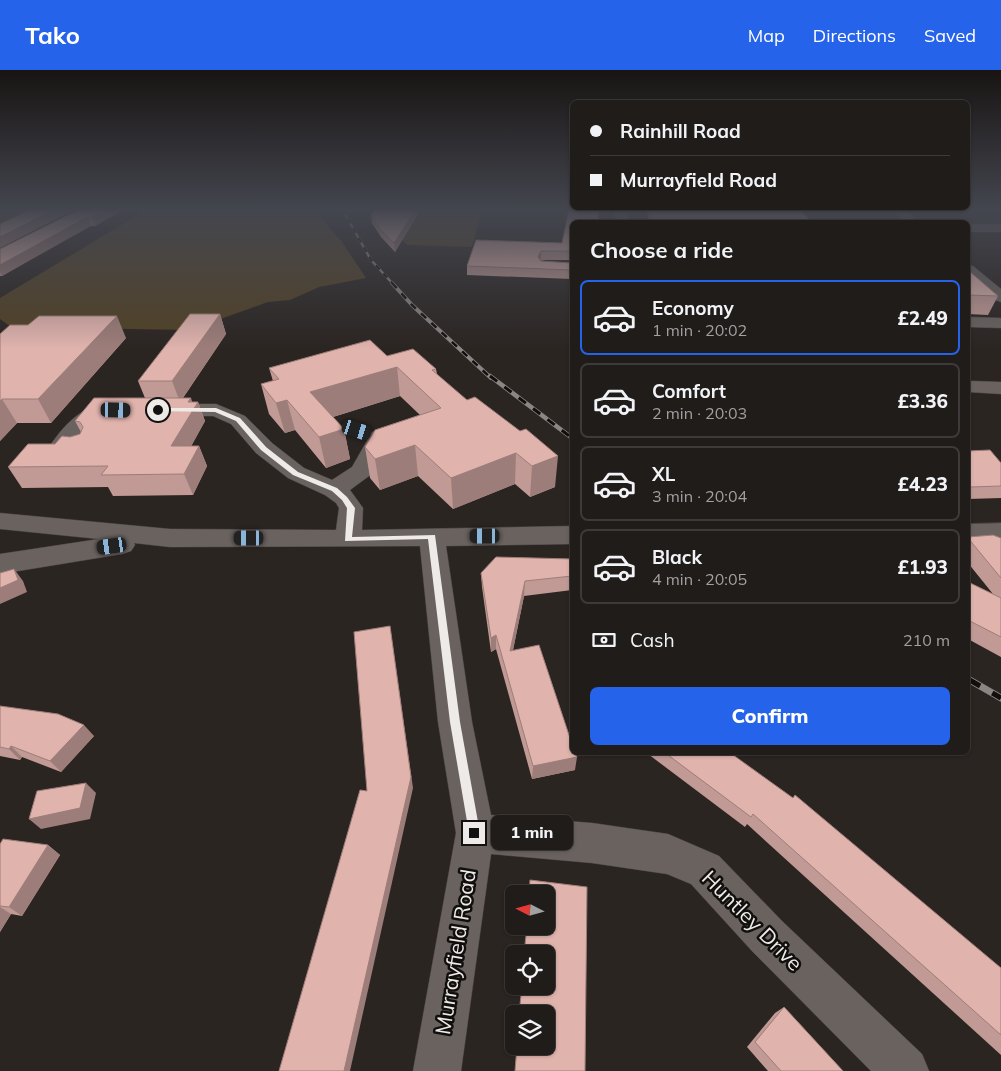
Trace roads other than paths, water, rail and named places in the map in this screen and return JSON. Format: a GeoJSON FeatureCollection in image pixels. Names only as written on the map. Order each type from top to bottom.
{"type":"FeatureCollection","features":[{"type":"Feature","properties":{"kind":"street"},"geometry":{"type":"LineString","coordinates":[[970,270],[1001,297]]}},
{"type":"Feature","properties":{"kind":"street"},"geometry":{"type":"LineString","coordinates":[[970,322],[1001,322]]}},
{"type":"Feature","properties":{"kind":"street"},"geometry":{"type":"LineString","coordinates":[[972,387],[1001,388]]}},
{"type":"Feature","properties":{"kind":"street"},"geometry":{"type":"LineString","coordinates":[[81,448],[60,447],[81,420],[94,411],[216,410],[238,420],[264,448],[296,473],[334,490],[345,498],[351,508],[348,539]]}},
{"type":"Feature","properties":{"kind":"street"},"geometry":{"type":"LineString","coordinates":[[334,490],[361,470],[389,436],[357,430]]}},
{"type":"Feature","properties":{"kind":"street"},"geometry":{"type":"LineString","coordinates":[[0,521],[170,538],[348,539],[570,535]]}},
{"type":"Feature","properties":{"kind":"street"},"geometry":{"type":"LineString","coordinates":[[970,532],[1001,532]]}},
{"type":"Feature","properties":{"kind":"street","name":"Murrayfield Road"},"geometry":{"type":"LineString","coordinates":[[432,537],[455,722],[474,833],[437,1071]]}},
{"type":"Feature","properties":{"kind":"street"},"geometry":{"type":"LineString","coordinates":[[0,564],[170,538]]}},
{"type":"Feature","properties":{"kind":"street","name":"Huntley Drive"},"geometry":{"type":"LineString","coordinates":[[474,833],[592,842],[668,854],[705,870],[767,936],[905,1071]]}},
{"type":"Feature","properties":{"kind":"railway"},"geometry":{"type":"LineString","coordinates":[[369,256],[393,284]]}},
{"type":"Feature","properties":{"kind":"railway"},"geometry":{"type":"LineString","coordinates":[[392,283],[412,305],[491,378]]}},
{"type":"Feature","properties":{"kind":"railway"},"geometry":{"type":"LineString","coordinates":[[490,376],[570,436]]}},
{"type":"Feature","properties":{"kind":"railway"},"geometry":{"type":"LineString","coordinates":[[970,680],[1001,698]]}}]}
